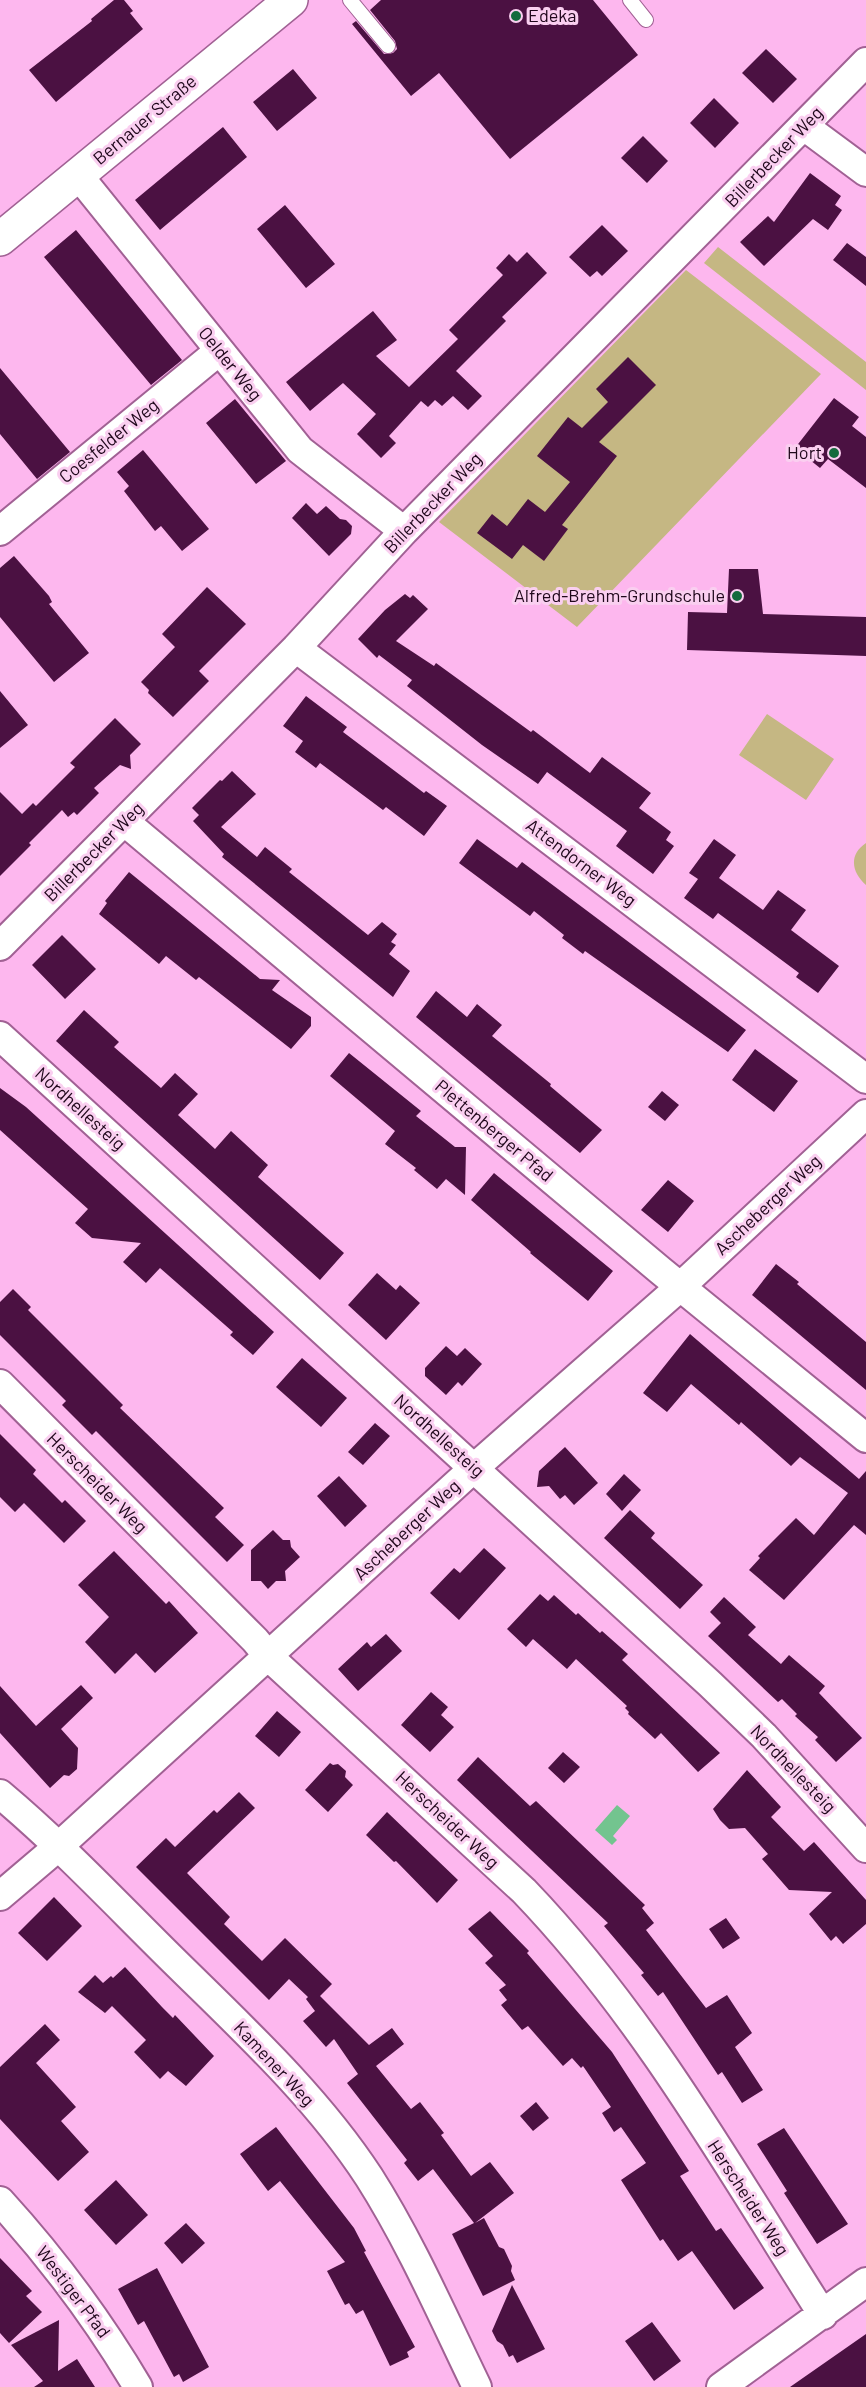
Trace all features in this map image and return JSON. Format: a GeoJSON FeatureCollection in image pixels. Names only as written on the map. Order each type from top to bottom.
{"type":"FeatureCollection","features":[{"type":"Feature","properties":{"kind":"main road","name":"Bernauer Straße"},"geometry":{"type":"LineString","coordinates":[[0,240],[291,0]]}},
{"type":"Feature","properties":{"kind":"street","name":"Billerbecker Weg"},"geometry":{"type":"LineString","coordinates":[[0,946],[296,648],[404,531],[866,62]]}},
{"type":"Feature","properties":{"kind":"street"},"geometry":{"type":"LineString","coordinates":[[804,126],[866,172]]}},
{"type":"Feature","properties":{"kind":"street","name":"Oelder Weg"},"geometry":{"type":"LineString","coordinates":[[78,175],[300,450],[404,531]]}},
{"type":"Feature","properties":{"kind":"street","name":"Coesfelder Weg"},"geometry":{"type":"LineString","coordinates":[[0,531],[219,351]]}},
{"type":"Feature","properties":{"kind":"street","name":"Attendorner Weg"},"geometry":{"type":"LineString","coordinates":[[296,648],[866,1079]]}},
{"type":"Feature","properties":{"kind":"street","name":"Plettenberger Pfad"},"geometry":{"type":"LineString","coordinates":[[125,822],[680,1287],[866,1438]]}},
{"type":"Feature","properties":{"kind":"street","name":"Nordhellesteig"},"geometry":{"type":"LineString","coordinates":[[0,1036],[764,1736],[866,1848]]}},
{"type":"Feature","properties":{"kind":"street","name":"Ascheberger Weg"},"geometry":{"type":"LineString","coordinates":[[0,1896],[59,1846],[269,1657],[474,1468],[680,1287],[866,1114]]}},
{"type":"Feature","properties":{"kind":"street","name":"Herscheider Weg"},"geometry":{"type":"LineString","coordinates":[[0,1384],[255,1640],[269,1657],[524,1891],[559,1928],[646,2040],[823,2315]]}},
{"type":"Feature","properties":{"kind":"street","name":"Kamener Weg"},"geometry":{"type":"LineString","coordinates":[[0,1794],[59,1846],[255,2040],[302,2092],[368,2176],[389,2211],[477,2387]]}},
{"type":"Feature","properties":{"kind":"street","name":"Westiger Pfad"},"geometry":{"type":"LineString","coordinates":[[0,2201],[60,2272],[118,2352],[138,2387]]}},
{"type":"Feature","properties":{"kind":"street"},"geometry":{"type":"LineString","coordinates":[[721,2387],[866,2282]]}},
{"type":"Feature","properties":{"kind":"lane"},"geometry":{"type":"LineString","coordinates":[[350,0],[388,46]]}},
{"type":"Feature","properties":{"kind":"lane"},"geometry":{"type":"LineString","coordinates":[[630,0],[646,20]]}},
{"type":"Feature","properties":{"kind":"shaded area"},"geometry":{"type":"Polygon","coordinates":[[[718,247],[866,362],[866,390],[704,263],[718,247]]]}},
{"type":"Feature","properties":{"kind":"shaded area"},"geometry":{"type":"Polygon","coordinates":[[[686,270],[821,374],[577,627],[439,522],[686,270]]]}},
{"type":"Feature","properties":{"kind":"shaded area"},"geometry":{"type":"Polygon","coordinates":[[[767,714],[834,759],[806,800],[739,755],[767,714]]]}},
{"type":"Feature","properties":{"kind":"shaded area"},"geometry":{"type":"Polygon","coordinates":[[[866,843],[866,885],[855,870],[854,858],[866,843]]]}},
{"type":"Feature","properties":{"kind":"shaded area"},"geometry":{"type":"Polygon","coordinates":[[[617,1805],[630,1816],[613,1836],[617,1840],[612,1845],[595,1830],[617,1805]]]}},
{"type":"Feature","properties":{"kind":"building"},"geometry":{"type":"Polygon","coordinates":[[[114,0],[124,0],[133,11],[130,13],[143,29],[56,102],[29,70],[92,21],[91,19],[114,0]]]}},
{"type":"Feature","properties":{"kind":"building"},"geometry":{"type":"Polygon","coordinates":[[[381,0],[593,0],[638,55],[510,159],[439,73],[411,96],[352,24],[356,21],[384,54],[393,53],[397,49],[395,41],[370,10],[381,0]]]}},
{"type":"Feature","properties":{"kind":"building"},"geometry":{"type":"Polygon","coordinates":[[[766,49],[797,79],[773,103],[742,73],[766,49]]]}},
{"type":"Feature","properties":{"kind":"building"},"geometry":{"type":"Polygon","coordinates":[[[293,69],[317,98],[277,131],[253,102],[293,69]]]}},
{"type":"Feature","properties":{"kind":"building"},"geometry":{"type":"Polygon","coordinates":[[[714,98],[739,123],[715,148],[690,123],[714,98]]]}},
{"type":"Feature","properties":{"kind":"building"},"geometry":{"type":"Polygon","coordinates":[[[223,127],[247,157],[160,230],[135,200],[223,127]]]}},
{"type":"Feature","properties":{"kind":"building"},"geometry":{"type":"Polygon","coordinates":[[[643,136],[668,161],[647,183],[621,158],[643,136]]]}},
{"type":"Feature","properties":{"kind":"building"},"geometry":{"type":"Polygon","coordinates":[[[810,173],[841,196],[835,205],[842,210],[828,230],[813,219],[764,266],[740,242],[768,216],[774,222],[810,173]]]}},
{"type":"Feature","properties":{"kind":"building"},"geometry":{"type":"Polygon","coordinates":[[[285,205],[335,264],[306,288],[257,229],[285,205]]]}},
{"type":"Feature","properties":{"kind":"building"},"geometry":{"type":"Polygon","coordinates":[[[602,225],[628,251],[602,276],[597,271],[590,277],[569,257],[602,225]]]}},
{"type":"Feature","properties":{"kind":"building"},"geometry":{"type":"Polygon","coordinates":[[[76,230],[182,360],[151,385],[44,257],[76,230]]]}},
{"type":"Feature","properties":{"kind":"building"},"geometry":{"type":"Polygon","coordinates":[[[847,243],[866,257],[866,286],[833,260],[847,243]]]}},
{"type":"Feature","properties":{"kind":"building"},"geometry":{"type":"Polygon","coordinates":[[[527,252],[547,273],[502,317],[506,321],[456,371],[482,396],[468,410],[453,396],[442,406],[435,400],[428,407],[421,401],[389,436],[396,443],[381,458],[357,434],[376,414],[343,383],[310,411],[286,382],[373,311],[397,340],[376,356],[409,387],[458,339],[449,330],[503,275],[496,268],[509,254],[517,262],[527,252]]]}},
{"type":"Feature","properties":{"kind":"building"},"geometry":{"type":"Polygon","coordinates":[[[628,357],[656,385],[599,442],[617,456],[562,525],[568,529],[544,561],[523,545],[512,559],[477,533],[492,514],[507,526],[528,499],[545,512],[570,482],[537,456],[568,417],[582,428],[608,402],[596,389],[628,357]]]}},
{"type":"Feature","properties":{"kind":"building"},"geometry":{"type":"Polygon","coordinates":[[[0,368],[70,452],[37,479],[0,434],[0,368]]]}},
{"type":"Feature","properties":{"kind":"building","name":"Hort"},"geometry":{"type":"Polygon","coordinates":[[[834,398],[859,417],[852,426],[866,437],[866,488],[828,459],[820,468],[795,448],[834,398]]]}},
{"type":"Feature","properties":{"kind":"building"},"geometry":{"type":"Polygon","coordinates":[[[235,399],[286,461],[256,484],[206,423],[235,399]]]}},
{"type":"Feature","properties":{"kind":"building"},"geometry":{"type":"Polygon","coordinates":[[[143,450],[209,529],[182,551],[161,526],[155,531],[124,491],[129,486],[117,472],[143,450]]]}},
{"type":"Feature","properties":{"kind":"building"},"geometry":{"type":"Polygon","coordinates":[[[306,503],[317,514],[326,506],[352,526],[351,534],[329,556],[292,518],[306,503]]]}},
{"type":"Feature","properties":{"kind":"building"},"geometry":{"type":"Polygon","coordinates":[[[14,556],[49,596],[52,602],[49,604],[89,653],[54,682],[0,617],[0,568],[14,556]]]}},
{"type":"Feature","properties":{"kind":"building"},"geometry":{"type":"Polygon","coordinates":[[[729,569],[758,569],[763,614],[866,617],[866,656],[687,650],[688,612],[727,613],[729,569]]]}},
{"type":"Feature","properties":{"kind":"building"},"geometry":{"type":"Polygon","coordinates":[[[207,587],[246,624],[199,671],[209,681],[173,717],[148,693],[149,690],[141,682],[175,647],[162,634],[207,587]]]}},
{"type":"Feature","properties":{"kind":"building"},"geometry":{"type":"Polygon","coordinates":[[[405,594],[410,598],[413,595],[428,609],[396,641],[434,666],[436,663],[531,732],[533,730],[590,773],[602,757],[651,793],[639,808],[671,832],[666,840],[674,846],[653,874],[616,846],[627,831],[547,772],[538,784],[482,745],[407,686],[412,680],[379,655],[377,658],[358,639],[385,610],[405,594]]]}},
{"type":"Feature","properties":{"kind":"building"},"geometry":{"type":"Polygon","coordinates":[[[0,691],[28,725],[0,748],[0,691]]]}},
{"type":"Feature","properties":{"kind":"building"},"geometry":{"type":"Polygon","coordinates":[[[306,696],[347,727],[343,732],[424,793],[426,791],[447,806],[424,836],[386,807],[383,810],[320,763],[316,768],[295,752],[303,741],[283,726],[306,696]]]}},
{"type":"Feature","properties":{"kind":"building"},"geometry":{"type":"Polygon","coordinates":[[[115,718],[141,744],[130,755],[131,769],[120,765],[94,788],[99,793],[77,815],[74,812],[68,817],[62,810],[0,876],[0,792],[22,814],[33,803],[36,806],[75,767],[70,763],[115,718]]]}},
{"type":"Feature","properties":{"kind":"building"},"geometry":{"type":"Polygon","coordinates":[[[232,771],[256,794],[221,827],[257,857],[265,847],[292,869],[289,872],[368,935],[382,922],[397,934],[391,942],[396,945],[389,954],[410,971],[393,997],[222,857],[224,854],[193,821],[199,815],[192,808],[232,771]]]}},
{"type":"Feature","properties":{"kind":"building"},"geometry":{"type":"Polygon","coordinates":[[[477,839],[517,868],[522,862],[746,1030],[728,1052],[585,951],[583,954],[562,938],[564,935],[534,911],[530,916],[459,863],[477,839]]]}},
{"type":"Feature","properties":{"kind":"building"},"geometry":{"type":"Polygon","coordinates":[[[714,839],[736,855],[719,878],[763,910],[778,890],[806,910],[791,930],[839,966],[818,993],[796,977],[799,973],[718,913],[713,919],[684,898],[698,879],[689,873],[714,839]]]}},
{"type":"Feature","properties":{"kind":"building"},"geometry":{"type":"Polygon","coordinates":[[[129,872],[260,979],[280,980],[272,990],[311,1017],[311,1026],[291,1049],[199,977],[196,980],[166,956],[159,964],[99,914],[107,903],[105,901],[129,872]]]}},
{"type":"Feature","properties":{"kind":"building"},"geometry":{"type":"Polygon","coordinates":[[[62,935],[96,969],[65,999],[32,965],[62,935]]]}},
{"type":"Feature","properties":{"kind":"building"},"geometry":{"type":"Polygon","coordinates":[[[436,991],[467,1017],[477,1004],[502,1025],[492,1036],[551,1084],[550,1086],[602,1130],[580,1153],[416,1017],[436,991]]]}},
{"type":"Feature","properties":{"kind":"building"},"geometry":{"type":"Polygon","coordinates":[[[84,1010],[119,1042],[114,1047],[161,1088],[175,1073],[198,1094],[178,1115],[215,1149],[231,1131],[268,1165],[258,1177],[344,1253],[320,1280],[56,1041],[84,1010]]]}},
{"type":"Feature","properties":{"kind":"building"},"geometry":{"type":"Polygon","coordinates":[[[755,1049],[798,1081],[774,1112],[732,1080],[755,1049]]]}},
{"type":"Feature","properties":{"kind":"building"},"geometry":{"type":"Polygon","coordinates":[[[349,1053],[421,1111],[416,1116],[455,1147],[466,1147],[465,1195],[446,1179],[437,1189],[414,1170],[416,1168],[385,1144],[395,1131],[330,1076],[349,1053]]]}},
{"type":"Feature","properties":{"kind":"building"},"geometry":{"type":"Polygon","coordinates":[[[0,1088],[26,1107],[274,1332],[253,1355],[230,1335],[233,1332],[160,1268],[146,1283],[123,1262],[141,1243],[92,1238],[75,1223],[88,1209],[0,1130],[0,1088]]]}},
{"type":"Feature","properties":{"kind":"building"},"geometry":{"type":"Polygon","coordinates":[[[662,1091],[679,1105],[665,1121],[648,1107],[662,1091]]]}},
{"type":"Feature","properties":{"kind":"building"},"geometry":{"type":"Polygon","coordinates":[[[494,1173],[613,1271],[588,1301],[471,1200],[494,1173]]]}},
{"type":"Feature","properties":{"kind":"building"},"geometry":{"type":"Polygon","coordinates":[[[668,1180],[694,1201],[668,1232],[641,1210],[668,1180]]]}},
{"type":"Feature","properties":{"kind":"building"},"geometry":{"type":"Polygon","coordinates":[[[776,1264],[866,1342],[866,1390],[752,1295],[776,1264]]]}},
{"type":"Feature","properties":{"kind":"building"},"geometry":{"type":"Polygon","coordinates":[[[377,1273],[396,1290],[400,1285],[420,1303],[386,1340],[348,1305],[377,1273]]]}},
{"type":"Feature","properties":{"kind":"building"},"geometry":{"type":"Polygon","coordinates":[[[13,1289],[31,1307],[28,1310],[123,1405],[120,1408],[224,1508],[215,1517],[244,1545],[227,1562],[96,1431],[92,1435],[62,1405],[66,1401],[0,1335],[0,1302],[13,1289]]]}},
{"type":"Feature","properties":{"kind":"building"},"geometry":{"type":"Polygon","coordinates":[[[690,1334],[859,1479],[866,1471],[866,1535],[854,1525],[784,1600],[749,1570],[760,1558],[758,1556],[796,1518],[814,1535],[848,1493],[800,1457],[791,1466],[741,1422],[739,1425],[691,1384],[667,1412],[643,1393],[690,1334]]]}},
{"type":"Feature","properties":{"kind":"building"},"geometry":{"type":"Polygon","coordinates":[[[446,1346],[457,1356],[465,1348],[482,1364],[462,1386],[458,1382],[446,1395],[425,1376],[425,1368],[446,1346]]]}},
{"type":"Feature","properties":{"kind":"building"},"geometry":{"type":"Polygon","coordinates":[[[302,1358],[347,1398],[321,1427],[276,1387],[302,1358]]]}},
{"type":"Feature","properties":{"kind":"building"},"geometry":{"type":"Polygon","coordinates":[[[375,1423],[390,1436],[363,1465],[348,1452],[375,1423]]]}},
{"type":"Feature","properties":{"kind":"building"},"geometry":{"type":"Polygon","coordinates":[[[0,1434],[36,1470],[33,1474],[62,1503],[65,1500],[86,1521],[64,1543],[24,1503],[15,1512],[0,1497],[0,1434]]]}},
{"type":"Feature","properties":{"kind":"building"},"geometry":{"type":"Polygon","coordinates":[[[565,1447],[598,1483],[574,1505],[565,1495],[560,1499],[549,1486],[537,1487],[539,1471],[565,1447]]]}},
{"type":"Feature","properties":{"kind":"building"},"geometry":{"type":"Polygon","coordinates":[[[624,1474],[641,1490],[622,1511],[606,1494],[624,1474]]]}},
{"type":"Feature","properties":{"kind":"building"},"geometry":{"type":"Polygon","coordinates":[[[339,1476],[367,1506],[345,1527],[317,1496],[339,1476]]]}},
{"type":"Feature","properties":{"kind":"building"},"geometry":{"type":"Polygon","coordinates":[[[630,1510],[655,1533],[651,1538],[703,1585],[680,1609],[604,1538],[630,1510]]]}},
{"type":"Feature","properties":{"kind":"building"},"geometry":{"type":"Polygon","coordinates":[[[273,1530],[283,1540],[290,1540],[291,1547],[300,1557],[285,1571],[286,1581],[276,1581],[268,1589],[261,1581],[251,1581],[251,1550],[273,1530]]]}},
{"type":"Feature","properties":{"kind":"building"},"geometry":{"type":"Polygon","coordinates":[[[484,1548],[506,1568],[459,1620],[430,1593],[454,1568],[460,1573],[484,1548]]]}},
{"type":"Feature","properties":{"kind":"building"},"geometry":{"type":"Polygon","coordinates":[[[114,1551],[166,1604],[169,1601],[198,1633],[155,1673],[136,1653],[115,1674],[85,1642],[109,1617],[78,1585],[114,1551]]]}},
{"type":"Feature","properties":{"kind":"building"},"geometry":{"type":"Polygon","coordinates":[[[540,1594],[548,1601],[554,1595],[600,1633],[602,1631],[628,1654],[622,1660],[720,1753],[698,1772],[661,1733],[655,1739],[628,1714],[625,1708],[627,1706],[576,1659],[567,1669],[533,1639],[526,1647],[507,1629],[540,1594]]]}},
{"type":"Feature","properties":{"kind":"building"},"geometry":{"type":"Polygon","coordinates":[[[724,1597],[756,1627],[748,1635],[781,1664],[789,1655],[825,1686],[819,1693],[862,1738],[836,1762],[815,1740],[818,1737],[795,1716],[797,1714],[782,1699],[778,1702],[708,1636],[721,1623],[710,1612],[724,1597]]]}},
{"type":"Feature","properties":{"kind":"building"},"geometry":{"type":"Polygon","coordinates":[[[386,1634],[402,1651],[358,1691],[338,1669],[367,1642],[371,1647],[386,1634]]]}},
{"type":"Feature","properties":{"kind":"building"},"geometry":{"type":"Polygon","coordinates":[[[81,1685],[93,1698],[61,1729],[78,1748],[77,1769],[69,1776],[64,1775],[50,1788],[0,1733],[0,1686],[36,1726],[81,1685]]]}},
{"type":"Feature","properties":{"kind":"building"},"geometry":{"type":"Polygon","coordinates":[[[431,1692],[448,1707],[441,1715],[454,1727],[430,1752],[401,1725],[431,1692]]]}},
{"type":"Feature","properties":{"kind":"building"},"geometry":{"type":"Polygon","coordinates":[[[277,1711],[301,1732],[279,1757],[255,1736],[277,1711]]]}},
{"type":"Feature","properties":{"kind":"building"},"geometry":{"type":"Polygon","coordinates":[[[563,1752],[580,1767],[564,1783],[548,1768],[563,1752]]]}},
{"type":"Feature","properties":{"kind":"building"},"geometry":{"type":"Polygon","coordinates":[[[478,1757],[530,1806],[536,1801],[645,1905],[642,1908],[654,1923],[646,1930],[706,2008],[727,1995],[752,2033],[735,2047],[763,2090],[742,2103],[722,2072],[718,2075],[663,1992],[658,1996],[641,1975],[644,1973],[604,1926],[608,1923],[457,1780],[478,1757]]]}},
{"type":"Feature","properties":{"kind":"building"},"geometry":{"type":"Polygon","coordinates":[[[330,1763],[338,1764],[346,1771],[345,1777],[353,1785],[328,1812],[305,1790],[330,1763]]]}},
{"type":"Feature","properties":{"kind":"building"},"geometry":{"type":"Polygon","coordinates":[[[747,1770],[781,1807],[771,1817],[804,1851],[814,1842],[866,1900],[866,1924],[843,1944],[836,1936],[831,1941],[809,1914],[832,1892],[789,1890],[762,1859],[768,1854],[745,1828],[729,1829],[713,1809],[747,1770]]]}},
{"type":"Feature","properties":{"kind":"building"},"geometry":{"type":"Polygon","coordinates":[[[239,1792],[255,1808],[187,1873],[230,1917],[224,1924],[262,1961],[285,1938],[332,1984],[320,1996],[369,2045],[392,2028],[404,2044],[376,2066],[411,2109],[420,2102],[444,2133],[441,2135],[471,2176],[490,2162],[514,2193],[475,2223],[484,2218],[499,2247],[504,2249],[512,2266],[511,2271],[515,2280],[483,2296],[452,2234],[474,2223],[433,2169],[418,2181],[404,2163],[407,2160],[347,2083],[358,2074],[334,2039],[326,2047],[303,2021],[315,2011],[306,1999],[308,1997],[289,1979],[269,2000],[136,1867],[166,1838],[175,1847],[214,1810],[217,1813],[239,1792]]]}},
{"type":"Feature","properties":{"kind":"building"},"geometry":{"type":"Polygon","coordinates":[[[387,1812],[458,1880],[437,1903],[396,1861],[394,1862],[366,1835],[387,1812]]]}},
{"type":"Feature","properties":{"kind":"building"},"geometry":{"type":"Polygon","coordinates":[[[54,1897],[82,1926],[47,1961],[18,1933],[54,1897]]]}},
{"type":"Feature","properties":{"kind":"building"},"geometry":{"type":"Polygon","coordinates":[[[490,1911],[529,1951],[527,1953],[612,2052],[689,2171],[680,2176],[716,2231],[721,2228],[764,2288],[734,2310],[692,2251],[678,2261],[663,2239],[660,2241],[621,2180],[646,2163],[621,2127],[614,2132],[602,2113],[611,2107],[583,2066],[581,2068],[572,2058],[563,2066],[528,2026],[522,2030],[501,2005],[507,2000],[499,1990],[506,1985],[485,1963],[493,1956],[468,1929],[490,1911]]]}},
{"type":"Feature","properties":{"kind":"building"},"geometry":{"type":"Polygon","coordinates":[[[726,1918],[740,1938],[723,1949],[709,1929],[726,1918]]]}},
{"type":"Feature","properties":{"kind":"building"},"geometry":{"type":"Polygon","coordinates":[[[125,1967],[173,2018],[175,2015],[214,2056],[186,2086],[168,2071],[160,2079],[134,2052],[146,2040],[112,2006],[105,2013],[78,1992],[95,1975],[103,1983],[111,1976],[113,1978],[125,1967]]]}},
{"type":"Feature","properties":{"kind":"building"},"geometry":{"type":"Polygon","coordinates":[[[45,2024],[60,2040],[36,2063],[76,2107],[61,2121],[89,2152],[58,2181],[0,2119],[0,2067],[45,2024]]]}},
{"type":"Feature","properties":{"kind":"building"},"geometry":{"type":"Polygon","coordinates":[[[536,2102],[549,2118],[533,2131],[520,2116],[536,2102]]]}},
{"type":"Feature","properties":{"kind":"building"},"geometry":{"type":"Polygon","coordinates":[[[276,2127],[354,2228],[366,2251],[364,2252],[415,2347],[407,2352],[409,2357],[390,2366],[363,2310],[356,2314],[349,2303],[345,2305],[327,2271],[345,2262],[280,2181],[268,2191],[240,2154],[276,2127]]]}},
{"type":"Feature","properties":{"kind":"building"},"geometry":{"type":"Polygon","coordinates":[[[784,2128],[848,2224],[817,2244],[784,2193],[787,2191],[757,2144],[784,2128]]]}},
{"type":"Feature","properties":{"kind":"building"},"geometry":{"type":"Polygon","coordinates":[[[116,2180],[148,2215],[116,2245],[84,2210],[116,2180]]]}},
{"type":"Feature","properties":{"kind":"building"},"geometry":{"type":"Polygon","coordinates":[[[186,2223],[205,2243],[182,2264],[164,2243],[186,2223]]]}},
{"type":"Feature","properties":{"kind":"building"},"geometry":{"type":"Polygon","coordinates":[[[0,2258],[32,2291],[26,2296],[42,2312],[9,2343],[0,2333],[0,2258]]]}},
{"type":"Feature","properties":{"kind":"building"},"geometry":{"type":"Polygon","coordinates":[[[157,2268],[209,2367],[183,2382],[179,2374],[174,2377],[144,2321],[138,2325],[118,2289],[157,2268]]]}},
{"type":"Feature","properties":{"kind":"building"},"geometry":{"type":"Polygon","coordinates":[[[512,2285],[545,2349],[517,2363],[513,2355],[509,2357],[492,2331],[512,2285]]]}},
{"type":"Feature","properties":{"kind":"building"},"geometry":{"type":"Polygon","coordinates":[[[59,2320],[58,2371],[77,2359],[95,2387],[34,2387],[43,2381],[11,2345],[59,2320]]]}},
{"type":"Feature","properties":{"kind":"building"},"geometry":{"type":"Polygon","coordinates":[[[652,2322],[681,2361],[654,2381],[625,2341],[652,2322]]]}},
{"type":"Feature","properties":{"kind":"building"},"geometry":{"type":"Polygon","coordinates":[[[866,2334],[866,2387],[790,2387],[866,2334]]]}},
{"type":"Feature","properties":{"kind":"place","name":"Edeka"},"geometry":{"type":"Point","coordinates":[516,16]}},
{"type":"Feature","properties":{"kind":"place","name":"Hort"},"geometry":{"type":"Point","coordinates":[834,453]}},
{"type":"Feature","properties":{"kind":"place","name":"Alfred-Brehm-Grundschule"},"geometry":{"type":"Point","coordinates":[737,596]}}]}
